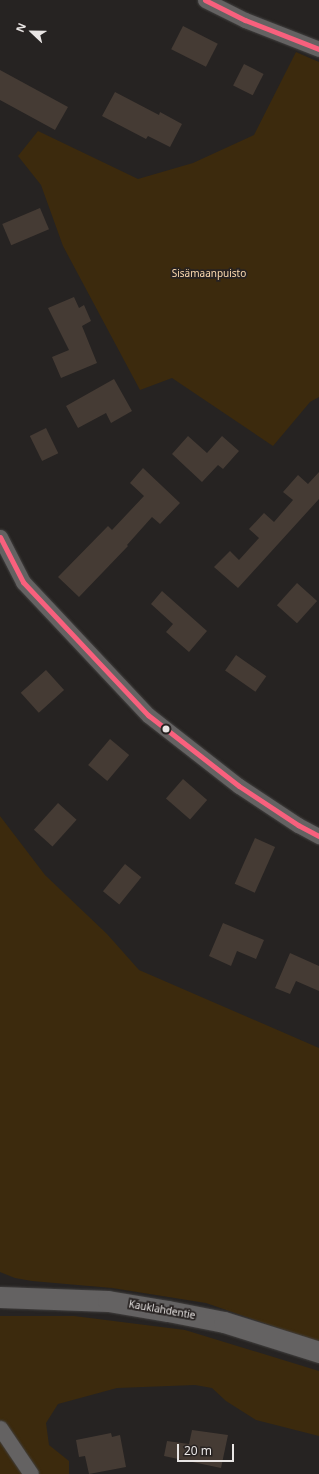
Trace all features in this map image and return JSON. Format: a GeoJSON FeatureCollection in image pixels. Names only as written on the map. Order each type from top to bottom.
{"type":"FeatureCollection","features":[{"type":"Feature","properties":{"kind":"street"},"geometry":{"type":"LineString","coordinates":[[205,0],[245,20],[319,49]]}},
{"type":"Feature","properties":{"kind":"street"},"geometry":{"type":"LineString","coordinates":[[0,537],[23,582],[148,715],[238,786],[298,825],[319,836]]}},
{"type":"Feature","properties":{"kind":"street","name":"Kauklahdentie"},"geometry":{"type":"LineString","coordinates":[[0,1297],[108,1301],[168,1311],[224,1322],[319,1352]]}},
{"type":"Feature","properties":{"kind":"street"},"geometry":{"type":"LineString","coordinates":[[0,1428],[31,1474]]}},
{"type":"Feature","properties":{"kind":"green space","name":"Sisämaanpuisto"},"geometry":{"type":"Polygon","coordinates":[[[296,52],[319,62],[319,397],[310,402],[273,446],[172,378],[140,390],[63,246],[41,185],[18,156],[38,131],[138,179],[193,163],[254,135],[296,52]]]}},
{"type":"Feature","properties":{"kind":"green space"},"geometry":{"type":"Polygon","coordinates":[[[0,816],[45,875],[107,934],[139,970],[319,1048],[319,1342],[206,1303],[112,1288],[32,1281],[15,1278],[0,1272],[0,816]]]}},
{"type":"Feature","properties":{"kind":"green space"},"geometry":{"type":"Polygon","coordinates":[[[0,1316],[74,1316],[185,1330],[319,1371],[319,1436],[256,1420],[226,1401],[212,1388],[195,1385],[117,1388],[58,1404],[46,1423],[49,1445],[69,1461],[69,1474],[0,1474],[0,1316]]]}},
{"type":"Feature","properties":{"kind":"building"},"geometry":{"type":"Polygon","coordinates":[[[183,26],[218,44],[206,67],[171,49],[183,26]]]}},
{"type":"Feature","properties":{"kind":"building"},"geometry":{"type":"Polygon","coordinates":[[[244,64],[264,74],[253,95],[233,85],[244,64]]]}},
{"type":"Feature","properties":{"kind":"building"},"geometry":{"type":"Polygon","coordinates":[[[0,70],[68,107],[55,130],[0,100],[0,70]]]}},
{"type":"Feature","properties":{"kind":"building"},"geometry":{"type":"Polygon","coordinates":[[[115,92],[159,115],[160,112],[182,124],[170,147],[148,136],[146,139],[102,116],[115,92]]]}},
{"type":"Feature","properties":{"kind":"building"},"geometry":{"type":"Polygon","coordinates":[[[40,208],[49,229],[11,245],[2,224],[40,208]]]}},
{"type":"Feature","properties":{"kind":"building"},"geometry":{"type":"Polygon","coordinates":[[[74,297],[79,308],[84,305],[91,321],[82,326],[97,363],[61,378],[52,357],[69,350],[48,308],[74,297]]]}},
{"type":"Feature","properties":{"kind":"building"},"geometry":{"type":"Polygon","coordinates":[[[114,379],[132,411],[111,423],[106,413],[78,428],[66,406],[114,379]]]}},
{"type":"Feature","properties":{"kind":"building"},"geometry":{"type":"Polygon","coordinates":[[[46,428],[58,453],[42,461],[30,436],[46,428]]]}},
{"type":"Feature","properties":{"kind":"building"},"geometry":{"type":"Polygon","coordinates":[[[188,436],[207,453],[222,436],[239,451],[223,469],[218,465],[202,482],[172,454],[188,436]]]}},
{"type":"Feature","properties":{"kind":"building"},"geometry":{"type":"Polygon","coordinates":[[[143,468],[180,503],[160,524],[152,517],[127,545],[128,546],[79,597],[58,577],[108,526],[112,530],[144,496],[130,483],[143,468]]]}},
{"type":"Feature","properties":{"kind":"building"},"geometry":{"type":"Polygon","coordinates":[[[319,472],[319,499],[238,588],[214,567],[230,551],[239,560],[259,538],[249,529],[264,513],[274,522],[293,500],[283,492],[298,475],[308,484],[319,472]]]}},
{"type":"Feature","properties":{"kind":"building"},"geometry":{"type":"Polygon","coordinates":[[[297,583],[317,601],[297,623],[277,605],[297,583]]]}},
{"type":"Feature","properties":{"kind":"building"},"geometry":{"type":"Polygon","coordinates":[[[162,591],[207,631],[189,652],[166,632],[173,624],[151,604],[162,591]]]}},
{"type":"Feature","properties":{"kind":"building"},"geometry":{"type":"Polygon","coordinates":[[[236,655],[266,676],[255,692],[225,671],[236,655]]]}},
{"type":"Feature","properties":{"kind":"building"},"geometry":{"type":"Polygon","coordinates":[[[46,670],[64,690],[39,713],[21,693],[46,670]]]}},
{"type":"Feature","properties":{"kind":"building"},"geometry":{"type":"Polygon","coordinates":[[[110,739],[129,755],[107,781],[88,765],[110,739]]]}},
{"type":"Feature","properties":{"kind":"building"},"geometry":{"type":"Polygon","coordinates":[[[183,779],[207,800],[190,820],[166,799],[183,779]]]}},
{"type":"Feature","properties":{"kind":"building"},"geometry":{"type":"Polygon","coordinates":[[[58,803],[77,820],[52,846],[34,830],[58,803]]]}},
{"type":"Feature","properties":{"kind":"building"},"geometry":{"type":"Polygon","coordinates":[[[255,838],[275,847],[255,893],[235,884],[255,838]]]}},
{"type":"Feature","properties":{"kind":"building"},"geometry":{"type":"Polygon","coordinates":[[[125,864],[141,877],[119,904],[103,891],[125,864]]]}},
{"type":"Feature","properties":{"kind":"building"},"geometry":{"type":"Polygon","coordinates":[[[223,923],[264,940],[256,959],[237,951],[231,966],[209,956],[223,923]]]}},
{"type":"Feature","properties":{"kind":"building"},"geometry":{"type":"Polygon","coordinates":[[[290,953],[319,966],[319,991],[296,981],[290,994],[275,988],[290,953]]]}},
{"type":"Feature","properties":{"kind":"building"},"geometry":{"type":"Polygon","coordinates":[[[192,1430],[228,1435],[221,1468],[164,1456],[167,1441],[189,1444],[192,1430]]]}},
{"type":"Feature","properties":{"kind":"building"},"geometry":{"type":"Polygon","coordinates":[[[111,1433],[112,1437],[120,1435],[126,1467],[89,1474],[85,1456],[79,1457],[76,1440],[111,1433]]]}},
{"type":"Feature","properties":{"kind":"transit line"},"geometry":{"type":"LineString","coordinates":[[205,0],[245,20],[319,49]]}},
{"type":"Feature","properties":{"kind":"transit line"},"geometry":{"type":"LineString","coordinates":[[0,537],[23,582],[148,715],[239,786],[298,825],[319,836]]}}]}
